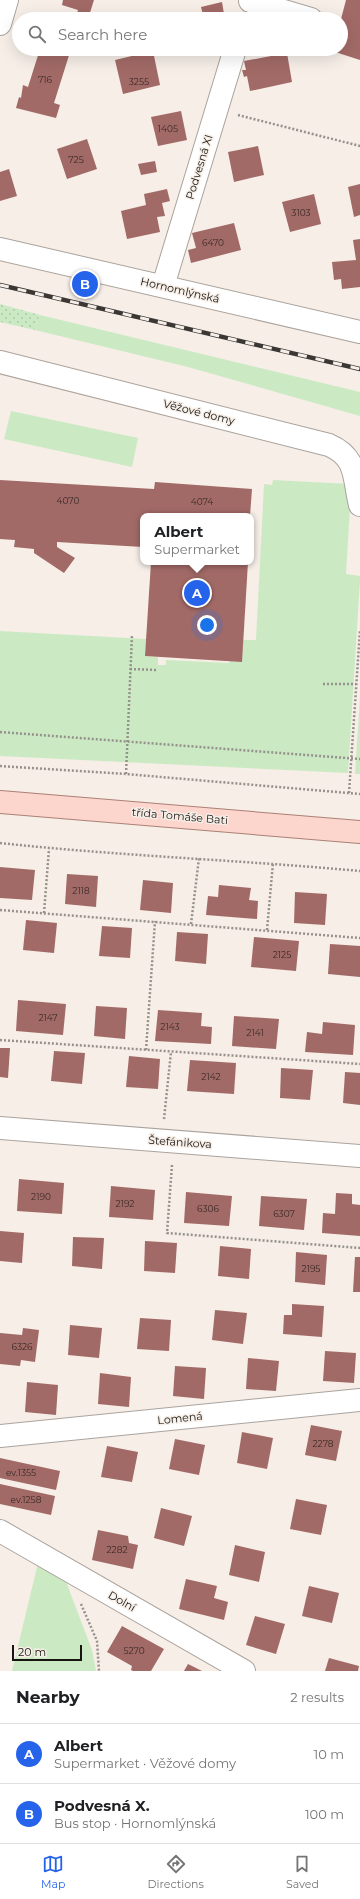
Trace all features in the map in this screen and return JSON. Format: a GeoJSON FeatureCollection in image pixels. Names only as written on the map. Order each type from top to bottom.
{"type":"FeatureCollection","features":[{"type":"Feature","properties":{"kind":"main road","name":"třída Tomáše Bati"},"geometry":{"type":"LineString","coordinates":[[0,802],[360,832]]}},
{"type":"Feature","properties":{"kind":"street"},"geometry":{"type":"LineString","coordinates":[[0,24],[7,0]]}},
{"type":"Feature","properties":{"kind":"street"},"geometry":{"type":"LineString","coordinates":[[248,7],[274,12]]}},
{"type":"Feature","properties":{"kind":"street","name":"Podvesná XI"},"geometry":{"type":"LineString","coordinates":[[163,286],[233,56]]}},
{"type":"Feature","properties":{"kind":"street","name":"Hornomlýnská"},"geometry":{"type":"LineString","coordinates":[[0,249],[360,332]]}},
{"type":"Feature","properties":{"kind":"street","name":"Věžové domy"},"geometry":{"type":"LineString","coordinates":[[0,362],[329,445],[342,451],[350,460],[360,500]]}},
{"type":"Feature","properties":{"kind":"street","name":"Štefánikova"},"geometry":{"type":"LineString","coordinates":[[0,1128],[360,1156]]}},
{"type":"Feature","properties":{"kind":"street","name":"Lomená"},"geometry":{"type":"LineString","coordinates":[[0,1436],[360,1400]]}},
{"type":"Feature","properties":{"kind":"street","name":"Dolní"},"geometry":{"type":"LineString","coordinates":[[0,1531],[244,1671]]}},
{"type":"Feature","properties":{"kind":"path"},"geometry":{"type":"LineString","coordinates":[[217,109],[360,146]]}},
{"type":"Feature","properties":{"kind":"path"},"geometry":{"type":"LineString","coordinates":[[349,793],[360,630]]}},
{"type":"Feature","properties":{"kind":"path"},"geometry":{"type":"LineString","coordinates":[[126,774],[132,635]]}},
{"type":"Feature","properties":{"kind":"path"},"geometry":{"type":"LineString","coordinates":[[130,669],[157,670]]}},
{"type":"Feature","properties":{"kind":"path"},"geometry":{"type":"LineString","coordinates":[[323,684],[356,684]]}},
{"type":"Feature","properties":{"kind":"path"},"geometry":{"type":"LineString","coordinates":[[0,732],[360,759]]}},
{"type":"Feature","properties":{"kind":"path"},"geometry":{"type":"LineString","coordinates":[[0,766],[126,774],[360,794]]}},
{"type":"Feature","properties":{"kind":"path"},"geometry":{"type":"LineString","coordinates":[[0,843],[49,848],[273,862],[360,871]]}},
{"type":"Feature","properties":{"kind":"path"},"geometry":{"type":"LineString","coordinates":[[44,913],[49,848]]}},
{"type":"Feature","properties":{"kind":"path"},"geometry":{"type":"LineString","coordinates":[[191,924],[199,858]]}},
{"type":"Feature","properties":{"kind":"path"},"geometry":{"type":"LineString","coordinates":[[267,930],[273,862]]}},
{"type":"Feature","properties":{"kind":"path"},"geometry":{"type":"LineString","coordinates":[[0,910],[360,938]]}},
{"type":"Feature","properties":{"kind":"path"},"geometry":{"type":"LineString","coordinates":[[146,1050],[156,921]]}},
{"type":"Feature","properties":{"kind":"path"},"geometry":{"type":"LineString","coordinates":[[0,1040],[360,1064]]}},
{"type":"Feature","properties":{"kind":"path"},"geometry":{"type":"LineString","coordinates":[[164,1124],[172,1052]]}},
{"type":"Feature","properties":{"kind":"path"},"geometry":{"type":"LineString","coordinates":[[173,1157],[167,1233],[360,1248]]}},
{"type":"Feature","properties":{"kind":"path"},"geometry":{"type":"LineString","coordinates":[[66,1569],[96,1641],[98,1671]]}},
{"type":"Feature","properties":{"kind":"green space"},"geometry":{"type":"Polygon","coordinates":[[[0,304],[40,315],[35,330],[0,322],[0,304]]]}},
{"type":"Feature","properties":{"kind":"green space"},"geometry":{"type":"Polygon","coordinates":[[[40,315],[360,392],[360,416],[188,367],[35,330],[40,315]]]}},
{"type":"Feature","properties":{"kind":"green space"},"geometry":{"type":"Polygon","coordinates":[[[11,411],[138,438],[132,467],[4,439],[11,411]]]}},
{"type":"Feature","properties":{"kind":"green space"},"geometry":{"type":"Polygon","coordinates":[[[273,480],[350,484],[351,491],[346,574],[360,576],[360,580],[348,773],[0,756],[0,631],[146,639],[145,656],[158,657],[158,665],[166,665],[166,660],[229,663],[230,661],[242,661],[243,640],[256,640],[264,484],[272,485],[273,480]]]}},
{"type":"Feature","properties":{"kind":"green space"},"geometry":{"type":"Polygon","coordinates":[[[360,695],[360,774],[355,774],[360,695]]]}},
{"type":"Feature","properties":{"kind":"green space"},"geometry":{"type":"Polygon","coordinates":[[[38,1563],[65,1579],[92,1650],[96,1671],[12,1671],[38,1563]]]}},
{"type":"Feature","properties":{"kind":"building"},"geometry":{"type":"Polygon","coordinates":[[[63,0],[94,0],[90,12],[77,12],[78,10],[62,5],[63,0]]]}},
{"type":"Feature","properties":{"kind":"building"},"geometry":{"type":"Polygon","coordinates":[[[346,0],[360,0],[360,60],[348,56],[348,12],[343,12],[346,0]]]}},
{"type":"Feature","properties":{"kind":"building"},"geometry":{"type":"Polygon","coordinates":[[[222,2],[224,12],[202,12],[201,7],[222,2]]]}},
{"type":"Feature","properties":{"kind":"building"},"geometry":{"type":"Polygon","coordinates":[[[38,56],[69,56],[54,103],[60,105],[56,118],[16,108],[19,97],[21,98],[23,85],[28,87],[38,56]]]}},
{"type":"Feature","properties":{"kind":"building"},"geometry":{"type":"Polygon","coordinates":[[[132,56],[154,56],[160,85],[123,94],[115,60],[132,56]]]}},
{"type":"Feature","properties":{"kind":"building"},"geometry":{"type":"Polygon","coordinates":[[[271,56],[288,56],[292,82],[250,91],[247,76],[244,77],[242,70],[246,70],[244,61],[271,56]]]}},
{"type":"Feature","properties":{"kind":"building"},"geometry":{"type":"Polygon","coordinates":[[[181,111],[187,140],[158,146],[151,117],[181,111]]]}},
{"type":"Feature","properties":{"kind":"building"},"geometry":{"type":"Polygon","coordinates":[[[87,139],[97,169],[67,179],[57,149],[87,139]]]}},
{"type":"Feature","properties":{"kind":"building"},"geometry":{"type":"Polygon","coordinates":[[[258,146],[264,175],[234,182],[228,152],[258,146]]]}},
{"type":"Feature","properties":{"kind":"building"},"geometry":{"type":"Polygon","coordinates":[[[155,161],[157,172],[141,175],[138,164],[155,161]]]}},
{"type":"Feature","properties":{"kind":"building"},"geometry":{"type":"Polygon","coordinates":[[[9,169],[17,196],[0,201],[0,172],[9,169]]]}},
{"type":"Feature","properties":{"kind":"building"},"geometry":{"type":"Polygon","coordinates":[[[360,184],[360,215],[354,217],[348,187],[360,184]]]}},
{"type":"Feature","properties":{"kind":"building"},"geometry":{"type":"Polygon","coordinates":[[[167,189],[170,201],[162,203],[165,216],[157,217],[160,232],[127,239],[121,211],[146,205],[144,194],[167,189]]]}},
{"type":"Feature","properties":{"kind":"building"},"geometry":{"type":"Polygon","coordinates":[[[314,194],[321,224],[290,232],[282,202],[314,194]]]}},
{"type":"Feature","properties":{"kind":"building"},"geometry":{"type":"Polygon","coordinates":[[[234,223],[241,250],[191,263],[188,250],[196,248],[192,233],[234,223]]]}},
{"type":"Feature","properties":{"kind":"building"},"geometry":{"type":"Polygon","coordinates":[[[360,239],[360,287],[342,289],[341,279],[334,280],[332,262],[356,260],[353,240],[360,239]]]}},
{"type":"Feature","properties":{"kind":"building"},"geometry":{"type":"Polygon","coordinates":[[[0,480],[154,489],[155,482],[252,489],[250,513],[140,513],[140,547],[57,542],[57,547],[75,558],[64,573],[34,553],[34,549],[14,547],[15,540],[0,539],[0,480]]]}},
{"type":"Feature","properties":{"kind":"building"},"geometry":{"type":"Polygon","coordinates":[[[151,565],[248,565],[242,662],[145,656],[151,565]]]}},
{"type":"Feature","properties":{"kind":"building"},"geometry":{"type":"Polygon","coordinates":[[[0,867],[35,870],[32,900],[0,898],[0,867]]]}},
{"type":"Feature","properties":{"kind":"building"},"geometry":{"type":"Polygon","coordinates":[[[67,874],[98,876],[96,907],[65,904],[67,874]]]}},
{"type":"Feature","properties":{"kind":"building"},"geometry":{"type":"Polygon","coordinates":[[[143,880],[173,883],[171,913],[140,910],[143,880]]]}},
{"type":"Feature","properties":{"kind":"building"},"geometry":{"type":"Polygon","coordinates":[[[219,885],[251,888],[249,900],[258,901],[257,919],[206,915],[208,896],[218,897],[219,885]]]}},
{"type":"Feature","properties":{"kind":"building"},"geometry":{"type":"Polygon","coordinates":[[[295,892],[327,894],[325,925],[294,923],[295,892]]]}},
{"type":"Feature","properties":{"kind":"building"},"geometry":{"type":"Polygon","coordinates":[[[26,920],[57,923],[54,953],[23,950],[26,920]]]}},
{"type":"Feature","properties":{"kind":"building"},"geometry":{"type":"Polygon","coordinates":[[[102,926],[132,928],[130,958],[99,956],[102,926]]]}},
{"type":"Feature","properties":{"kind":"building"},"geometry":{"type":"Polygon","coordinates":[[[177,932],[208,934],[206,964],[175,961],[177,932]]]}},
{"type":"Feature","properties":{"kind":"building"},"geometry":{"type":"Polygon","coordinates":[[[254,937],[299,941],[296,971],[251,967],[254,937]]]}},
{"type":"Feature","properties":{"kind":"building"},"geometry":{"type":"Polygon","coordinates":[[[330,944],[360,946],[360,977],[328,974],[330,944]]]}},
{"type":"Feature","properties":{"kind":"building"},"geometry":{"type":"Polygon","coordinates":[[[18,1000],[66,1004],[63,1035],[16,1031],[18,1000]]]}},
{"type":"Feature","properties":{"kind":"building"},"geometry":{"type":"Polygon","coordinates":[[[96,1006],[127,1008],[125,1039],[94,1036],[96,1006]]]}},
{"type":"Feature","properties":{"kind":"building"},"geometry":{"type":"Polygon","coordinates":[[[158,1010],[202,1013],[201,1026],[212,1027],[211,1044],[155,1041],[158,1010]]]}},
{"type":"Feature","properties":{"kind":"building"},"geometry":{"type":"Polygon","coordinates":[[[234,1016],[279,1019],[276,1049],[232,1046],[234,1016]]]}},
{"type":"Feature","properties":{"kind":"building"},"geometry":{"type":"Polygon","coordinates":[[[323,1022],[355,1025],[353,1055],[305,1052],[307,1032],[322,1034],[323,1022]]]}},
{"type":"Feature","properties":{"kind":"building"},"geometry":{"type":"Polygon","coordinates":[[[0,1048],[10,1048],[8,1078],[0,1077],[0,1048]]]}},
{"type":"Feature","properties":{"kind":"building"},"geometry":{"type":"Polygon","coordinates":[[[54,1051],[85,1053],[82,1084],[51,1081],[54,1051]]]}},
{"type":"Feature","properties":{"kind":"building"},"geometry":{"type":"Polygon","coordinates":[[[129,1056],[160,1059],[158,1089],[126,1087],[129,1056]]]}},
{"type":"Feature","properties":{"kind":"building"},"geometry":{"type":"Polygon","coordinates":[[[190,1060],[236,1063],[234,1094],[187,1091],[190,1060]]]}},
{"type":"Feature","properties":{"kind":"building"},"geometry":{"type":"Polygon","coordinates":[[[281,1068],[313,1070],[310,1100],[280,1098],[281,1068]]]}},
{"type":"Feature","properties":{"kind":"building"},"geometry":{"type":"Polygon","coordinates":[[[345,1072],[360,1073],[360,1105],[343,1103],[345,1072]]]}},
{"type":"Feature","properties":{"kind":"building"},"geometry":{"type":"Polygon","coordinates":[[[19,1179],[64,1183],[62,1214],[17,1211],[19,1179]]]}},
{"type":"Feature","properties":{"kind":"building"},"geometry":{"type":"Polygon","coordinates":[[[111,1186],[155,1190],[153,1220],[109,1217],[111,1186]]]}},
{"type":"Feature","properties":{"kind":"building"},"geometry":{"type":"Polygon","coordinates":[[[186,1192],[232,1196],[229,1226],[184,1223],[186,1192]]]}},
{"type":"Feature","properties":{"kind":"building"},"geometry":{"type":"Polygon","coordinates":[[[336,1193],[352,1194],[352,1204],[360,1205],[360,1236],[322,1233],[323,1213],[335,1214],[336,1193]]]}},
{"type":"Feature","properties":{"kind":"building"},"geometry":{"type":"Polygon","coordinates":[[[261,1196],[307,1199],[304,1230],[259,1226],[261,1196]]]}},
{"type":"Feature","properties":{"kind":"building"},"geometry":{"type":"Polygon","coordinates":[[[0,1231],[24,1233],[22,1263],[0,1261],[0,1231]]]}},
{"type":"Feature","properties":{"kind":"building"},"geometry":{"type":"Polygon","coordinates":[[[73,1237],[104,1238],[102,1269],[72,1266],[73,1237]]]}},
{"type":"Feature","properties":{"kind":"building"},"geometry":{"type":"Polygon","coordinates":[[[145,1241],[177,1243],[175,1273],[144,1271],[145,1241]]]}},
{"type":"Feature","properties":{"kind":"building"},"geometry":{"type":"Polygon","coordinates":[[[220,1246],[251,1249],[249,1279],[218,1276],[220,1246]]]}},
{"type":"Feature","properties":{"kind":"building"},"geometry":{"type":"Polygon","coordinates":[[[296,1252],[327,1255],[325,1285],[295,1282],[296,1252]]]}},
{"type":"Feature","properties":{"kind":"building"},"geometry":{"type":"Polygon","coordinates":[[[355,1257],[360,1257],[360,1292],[353,1292],[355,1257]]]}},
{"type":"Feature","properties":{"kind":"building"},"geometry":{"type":"Polygon","coordinates":[[[292,1304],[324,1306],[322,1337],[283,1334],[284,1315],[292,1315],[292,1304]]]}},
{"type":"Feature","properties":{"kind":"building"},"geometry":{"type":"Polygon","coordinates":[[[215,1310],[247,1313],[243,1344],[212,1340],[215,1310]]]}},
{"type":"Feature","properties":{"kind":"building"},"geometry":{"type":"Polygon","coordinates":[[[140,1318],[171,1320],[169,1351],[137,1349],[140,1318]]]}},
{"type":"Feature","properties":{"kind":"building"},"geometry":{"type":"Polygon","coordinates":[[[70,1325],[102,1328],[99,1358],[68,1355],[70,1325]]]}},
{"type":"Feature","properties":{"kind":"building"},"geometry":{"type":"Polygon","coordinates":[[[23,1328],[39,1330],[35,1362],[21,1360],[20,1366],[0,1364],[0,1333],[22,1335],[23,1328]]]}},
{"type":"Feature","properties":{"kind":"building"},"geometry":{"type":"Polygon","coordinates":[[[325,1351],[356,1353],[354,1383],[323,1381],[325,1351]]]}},
{"type":"Feature","properties":{"kind":"building"},"geometry":{"type":"Polygon","coordinates":[[[248,1358],[279,1361],[276,1391],[246,1389],[248,1358]]]}},
{"type":"Feature","properties":{"kind":"building"},"geometry":{"type":"Polygon","coordinates":[[[175,1366],[206,1368],[204,1399],[173,1396],[175,1366]]]}},
{"type":"Feature","properties":{"kind":"building"},"geometry":{"type":"Polygon","coordinates":[[[100,1373],[131,1377],[129,1407],[98,1404],[100,1373]]]}},
{"type":"Feature","properties":{"kind":"building"},"geometry":{"type":"Polygon","coordinates":[[[27,1382],[58,1385],[56,1415],[25,1412],[27,1382]]]}},
{"type":"Feature","properties":{"kind":"building"},"geometry":{"type":"Polygon","coordinates":[[[311,1425],[342,1431],[336,1461],[305,1455],[311,1425]]]}},
{"type":"Feature","properties":{"kind":"building"},"geometry":{"type":"Polygon","coordinates":[[[242,1432],[273,1438],[267,1469],[237,1463],[242,1432]]]}},
{"type":"Feature","properties":{"kind":"building"},"geometry":{"type":"Polygon","coordinates":[[[175,1439],[205,1445],[199,1475],[169,1469],[175,1439]]]}},
{"type":"Feature","properties":{"kind":"building"},"geometry":{"type":"Polygon","coordinates":[[[107,1446],[138,1452],[132,1482],[101,1477],[107,1446]]]}},
{"type":"Feature","properties":{"kind":"building"},"geometry":{"type":"Polygon","coordinates":[[[0,1458],[60,1471],[56,1490],[0,1478],[0,1458]]]}},
{"type":"Feature","properties":{"kind":"building"},"geometry":{"type":"Polygon","coordinates":[[[0,1484],[55,1496],[51,1515],[0,1504],[0,1484]]]}},
{"type":"Feature","properties":{"kind":"building"},"geometry":{"type":"Polygon","coordinates":[[[296,1499],[327,1505],[321,1535],[290,1529],[296,1499]]]}},
{"type":"Feature","properties":{"kind":"building"},"geometry":{"type":"Polygon","coordinates":[[[161,1508],[192,1516],[184,1546],[154,1538],[161,1508]]]}},
{"type":"Feature","properties":{"kind":"building"},"geometry":{"type":"Polygon","coordinates":[[[98,1530],[128,1536],[129,1543],[138,1545],[133,1569],[92,1560],[98,1530]]]}},
{"type":"Feature","properties":{"kind":"building"},"geometry":{"type":"Polygon","coordinates":[[[235,1545],[265,1552],[259,1582],[229,1575],[235,1545]]]}},
{"type":"Feature","properties":{"kind":"building"},"geometry":{"type":"Polygon","coordinates":[[[186,1579],[217,1586],[214,1598],[228,1602],[224,1620],[179,1609],[186,1579]]]}},
{"type":"Feature","properties":{"kind":"building"},"geometry":{"type":"Polygon","coordinates":[[[309,1586],[339,1593],[332,1623],[302,1616],[309,1586]]]}},
{"type":"Feature","properties":{"kind":"building"},"geometry":{"type":"Polygon","coordinates":[[[255,1616],[285,1624],[276,1654],[246,1645],[255,1616]]]}},
{"type":"Feature","properties":{"kind":"building"},"geometry":{"type":"Polygon","coordinates":[[[122,1626],[164,1649],[151,1671],[133,1671],[131,1670],[132,1666],[107,1652],[122,1626]]]}},
{"type":"Feature","properties":{"kind":"building"},"geometry":{"type":"Polygon","coordinates":[[[329,1658],[359,1666],[358,1671],[325,1671],[329,1658]]]}},
{"type":"Feature","properties":{"kind":"building"},"geometry":{"type":"Polygon","coordinates":[[[188,1664],[202,1671],[184,1671],[188,1664]]]}},
{"type":"Feature","properties":{"kind":"railway"},"geometry":{"type":"LineString","coordinates":[[0,285],[360,369]]}},
{"type":"Feature","properties":{"kind":"place","name":"Podvesná X."},"geometry":{"type":"Point","coordinates":[85,284]}},
{"type":"Feature","properties":{"kind":"place","name":"Albert"},"geometry":{"type":"Point","coordinates":[197,593]}}]}
